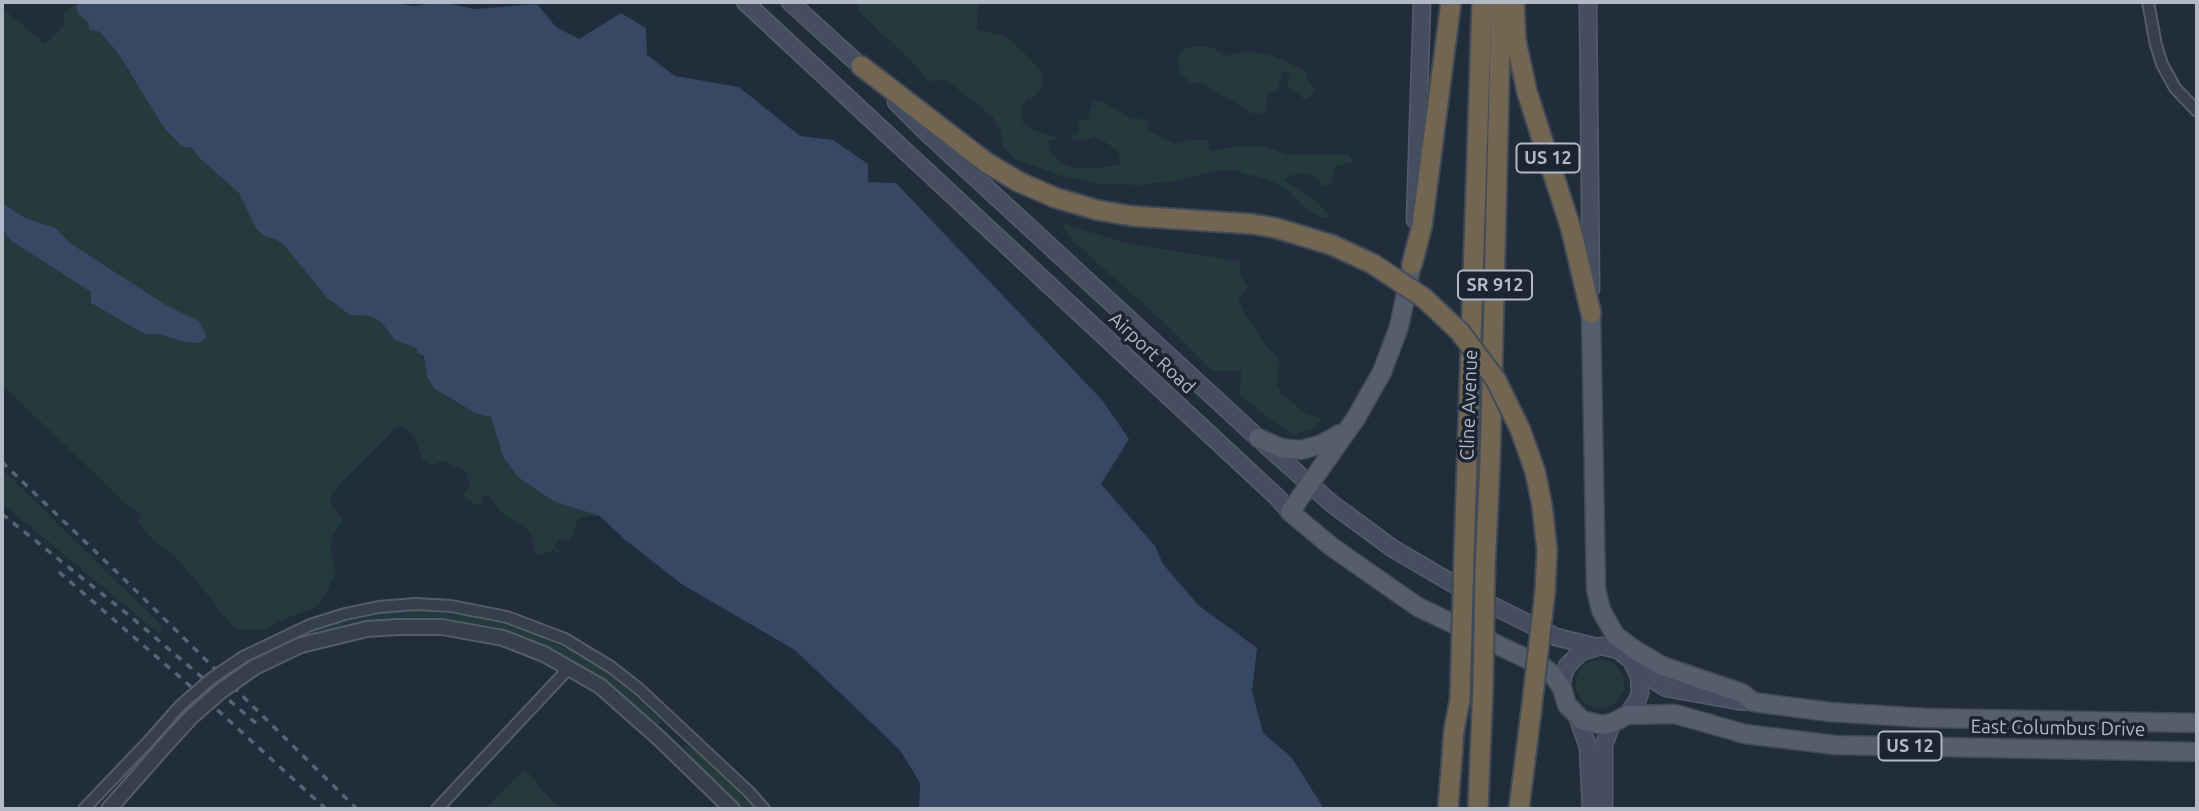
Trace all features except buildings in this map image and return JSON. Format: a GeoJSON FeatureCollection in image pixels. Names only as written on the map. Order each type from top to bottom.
{"type":"FeatureCollection","features":[{"type":"Feature","properties":{"kind":"highway"},"geometry":{"type":"LineString","coordinates":[[1412,264],[1422,226],[1451,2]]}},
{"type":"Feature","properties":{"kind":"highway","name":"Cline Avenue"},"geometry":{"type":"LineString","coordinates":[[1461,809],[1460,699],[1482,2]]}},
{"type":"Feature","properties":{"kind":"highway","name":"Cline Avenue"},"geometry":{"type":"LineString","coordinates":[[1478,809],[1491,435],[1501,2]]}},
{"type":"Feature","properties":{"kind":"highway","name":"US 12"},"geometry":{"type":"LineString","coordinates":[[1514,2],[1516,41],[1527,92],[1571,229],[1591,313]]}},
{"type":"Feature","properties":{"kind":"highway"},"geometry":{"type":"LineString","coordinates":[[861,66],[987,163],[1019,182],[1056,198],[1097,210],[1132,216],[1252,224],[1276,228],[1332,245],[1373,264],[1418,293],[1460,332],[1496,380],[1520,429],[1535,471],[1542,505],[1546,550],[1545,592],[1519,809]]}},
{"type":"Feature","properties":{"kind":"highway"},"geometry":{"type":"LineString","coordinates":[[1448,809],[1454,730],[1460,699]]}},
{"type":"Feature","properties":{"kind":"main road","name":"Airport Road"},"geometry":{"type":"LineString","coordinates":[[745,2],[1290,512],[1332,547],[1394,592],[1418,607],[1542,666],[1562,688]]}},
{"type":"Feature","properties":{"kind":"main road","name":"Airport Road"},"geometry":{"type":"LineString","coordinates":[[790,2],[861,66],[926,132],[1308,484],[1383,541],[1432,573],[1556,637],[1597,647]]}},
{"type":"Feature","properties":{"kind":"main road"},"geometry":{"type":"LineString","coordinates":[[1290,512],[1369,396],[1399,327],[1412,264],[1422,2]]}},
{"type":"Feature","properties":{"kind":"main road"},"geometry":{"type":"LineString","coordinates":[[1588,2],[1591,313]]}},
{"type":"Feature","properties":{"kind":"main road","name":"US 12"},"geometry":{"type":"LineString","coordinates":[[1591,313],[1596,580],[1601,610],[1634,665]]}},
{"type":"Feature","properties":{"kind":"main road"},"geometry":{"type":"LineString","coordinates":[[1258,438],[1288,450],[1307,450],[1346,431]]}},
{"type":"Feature","properties":{"kind":"main road","name":"US 12"},"geometry":{"type":"LineString","coordinates":[[1615,635],[1662,666],[1742,692],[1753,702]]}},
{"type":"Feature","properties":{"kind":"main road"},"geometry":{"type":"LineString","coordinates":[[1591,809],[1588,747],[1577,716],[1567,705],[1562,688],[1563,676],[1573,658],[1581,652],[1597,647],[1618,650],[1634,665],[1640,693],[1633,709],[1619,719],[1604,745],[1604,809]]}},
{"type":"Feature","properties":{"kind":"main road","name":"East Columbus Drive"},"geometry":{"type":"LineString","coordinates":[[1634,665],[1666,688],[1738,701],[1830,712],[1926,718],[2197,723]]}},
{"type":"Feature","properties":{"kind":"main road","name":"East Columbus Drive"},"geometry":{"type":"LineString","coordinates":[[1619,719],[1675,714],[1756,736],[1835,745],[2197,752]]}},
{"type":"Feature","properties":{"kind":"main road","name":"US 12"},"geometry":{"type":"LineString","coordinates":[[1577,716],[1591,724],[1619,719]]}},
{"type":"Feature","properties":{"kind":"street"},"geometry":{"type":"LineString","coordinates":[[2148,2],[2162,64],[2183,99],[2197,111]]}},
{"type":"Feature","properties":{"kind":"street"},"geometry":{"type":"LineString","coordinates":[[84,809],[180,706],[212,678],[243,657],[279,638],[345,614],[379,607],[415,604],[452,606],[507,617],[565,639],[611,667],[639,689],[764,809]]}},
{"type":"Feature","properties":{"kind":"street"},"geometry":{"type":"LineString","coordinates":[[109,809],[191,717],[222,690],[255,667],[290,649],[330,636],[367,629],[415,626],[460,630],[503,638],[570,667],[620,702],[732,809]]}},
{"type":"Feature","properties":{"kind":"street"},"geometry":{"type":"LineString","coordinates":[[436,809],[570,667]]}},
{"type":"Feature","properties":{"kind":"green space"},"geometry":{"type":"Polygon","coordinates":[[[856,2],[978,2],[977,29],[1004,36],[1023,51],[1044,76],[1041,87],[1032,99],[1027,98],[1021,109],[1023,123],[1033,130],[1057,138],[1048,142],[1049,150],[1063,164],[1076,168],[1099,168],[1120,164],[1119,151],[1095,136],[1083,140],[1072,139],[1079,132],[1079,121],[1089,120],[1094,101],[1104,102],[1130,118],[1147,118],[1149,131],[1174,144],[1207,140],[1211,151],[1238,146],[1261,146],[1288,155],[1348,154],[1353,162],[1336,166],[1330,186],[1323,185],[1314,176],[1301,173],[1284,180],[1314,199],[1329,216],[1323,218],[1309,212],[1289,192],[1273,182],[1242,173],[1240,170],[1216,171],[1141,185],[1101,184],[1058,175],[1014,159],[1003,146],[1000,129],[992,116],[946,80],[929,81],[861,14],[856,2]]]}},
{"type":"Feature","properties":{"kind":"green space"},"geometry":{"type":"Polygon","coordinates":[[[73,5],[77,5],[117,52],[128,72],[198,157],[239,193],[264,236],[284,245],[327,298],[350,315],[371,316],[404,345],[416,347],[449,399],[475,413],[491,417],[503,457],[555,502],[600,516],[577,519],[569,541],[559,538],[555,546],[563,556],[553,550],[540,555],[534,552],[531,533],[519,522],[501,512],[490,496],[482,496],[483,502],[476,505],[465,497],[464,492],[469,487],[467,474],[462,469],[443,461],[431,465],[422,459],[414,436],[402,427],[396,428],[332,493],[331,505],[343,520],[333,535],[331,546],[335,576],[318,607],[288,617],[263,630],[239,630],[230,624],[171,553],[159,546],[138,522],[142,513],[133,510],[2,385],[2,228],[10,240],[91,292],[91,303],[143,334],[159,334],[184,342],[199,321],[166,305],[70,243],[56,228],[25,218],[2,203],[2,8],[45,44],[64,25],[64,14],[73,5]]]}},
{"type":"Feature","properties":{"kind":"green space"},"geometry":{"type":"Polygon","coordinates":[[[1193,46],[1212,47],[1224,56],[1246,52],[1270,54],[1308,72],[1307,79],[1315,90],[1310,98],[1304,99],[1287,85],[1290,73],[1282,72],[1278,90],[1268,94],[1266,111],[1260,114],[1252,113],[1205,85],[1190,82],[1180,73],[1178,59],[1181,51],[1193,46]]]}},
{"type":"Feature","properties":{"kind":"green space"},"geometry":{"type":"Polygon","coordinates":[[[1062,225],[1129,244],[1239,261],[1241,276],[1248,287],[1238,298],[1263,342],[1279,359],[1277,384],[1281,394],[1305,413],[1322,418],[1315,428],[1292,435],[1240,396],[1241,371],[1212,371],[1161,320],[1071,239],[1062,225]]]}},
{"type":"Feature","properties":{"kind":"green space"},"geometry":{"type":"Polygon","coordinates":[[[2,469],[163,627],[158,633],[2,503],[2,469]]]}},
{"type":"Feature","properties":{"kind":"green space"},"geometry":{"type":"Polygon","coordinates":[[[384,612],[462,614],[502,622],[539,635],[580,655],[615,679],[660,719],[660,724],[653,724],[605,682],[554,651],[491,629],[459,623],[391,620],[350,625],[317,632],[264,654],[298,635],[336,622],[384,612]]]}},
{"type":"Feature","properties":{"kind":"green space"},"geometry":{"type":"Polygon","coordinates":[[[1600,660],[1617,667],[1624,684],[1617,701],[1600,708],[1583,701],[1576,684],[1583,667],[1600,660]]]}},
{"type":"Feature","properties":{"kind":"green space"},"geometry":{"type":"Polygon","coordinates":[[[683,745],[689,745],[755,809],[741,809],[695,764],[683,745]]]}},
{"type":"Feature","properties":{"kind":"green space"},"geometry":{"type":"Polygon","coordinates":[[[523,770],[528,772],[562,809],[486,809],[523,770]]]}},
{"type":"Feature","properties":{"kind":"water"},"geometry":{"type":"Polygon","coordinates":[[[79,2],[383,2],[415,6],[441,2],[475,9],[537,4],[556,27],[579,39],[621,13],[646,28],[647,55],[675,76],[739,87],[800,136],[833,140],[868,164],[868,182],[896,183],[1102,400],[1129,439],[1101,484],[1155,546],[1163,564],[1198,605],[1257,648],[1252,691],[1263,733],[1292,758],[1324,809],[919,809],[920,783],[900,750],[795,650],[683,585],[624,539],[600,516],[555,502],[518,477],[503,457],[491,417],[475,413],[435,389],[427,377],[424,356],[416,352],[418,349],[395,340],[381,322],[370,316],[350,315],[327,298],[284,245],[264,236],[256,228],[239,193],[198,157],[192,148],[182,146],[165,129],[117,52],[100,32],[89,29],[88,22],[76,7],[79,2]]]}},
{"type":"Feature","properties":{"kind":"water"},"geometry":{"type":"Polygon","coordinates":[[[2,203],[25,218],[56,228],[70,243],[166,305],[199,321],[207,337],[199,343],[184,342],[159,334],[144,334],[91,303],[91,292],[10,240],[2,228],[2,203]]]}},
{"type":"Feature","properties":{"kind":"railway"},"geometry":{"type":"LineString","coordinates":[[2,462],[357,809]]}},
{"type":"Feature","properties":{"kind":"railway"},"geometry":{"type":"LineString","coordinates":[[2,514],[131,617],[257,724]]}},
{"type":"Feature","properties":{"kind":"railway"},"geometry":{"type":"LineString","coordinates":[[59,572],[212,705],[326,809]]}}]}
